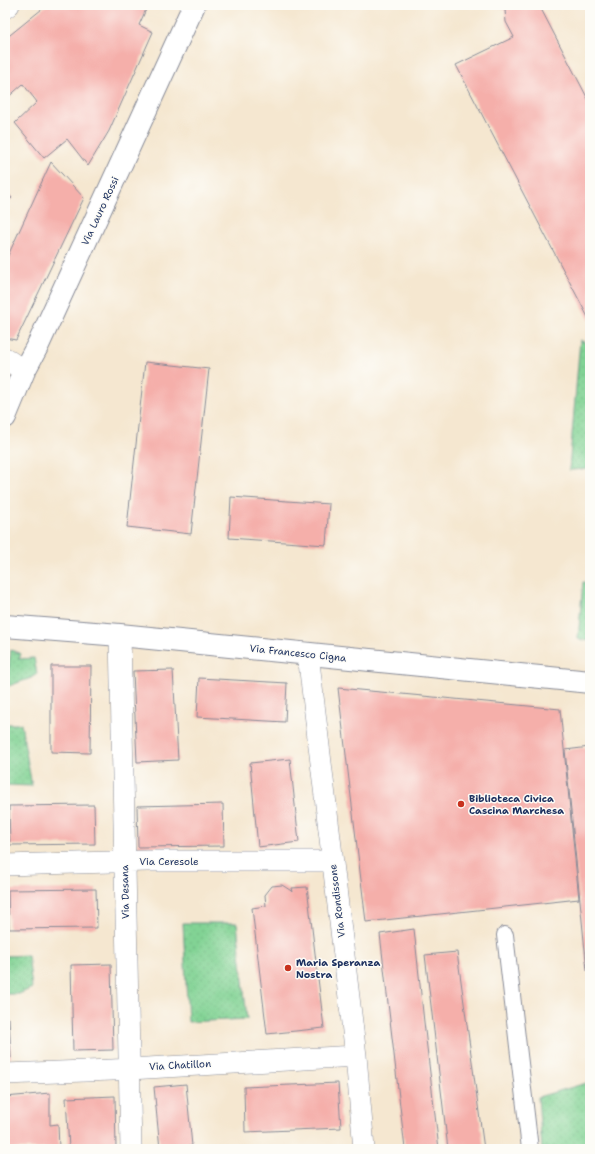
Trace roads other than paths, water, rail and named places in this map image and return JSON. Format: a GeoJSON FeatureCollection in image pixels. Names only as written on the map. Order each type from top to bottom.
{"type":"FeatureCollection","features":[{"type":"Feature","properties":{"kind":"street"},"geometry":{"type":"LineString","coordinates":[[5,8],[9,5]]}},
{"type":"Feature","properties":{"kind":"street","name":"Via Lauro Rossi"},"geometry":{"type":"LineString","coordinates":[[5,418],[24,371],[39,343],[194,5]]}},
{"type":"Feature","properties":{"kind":"street"},"geometry":{"type":"LineString","coordinates":[[5,358],[24,371]]}},
{"type":"Feature","properties":{"kind":"street","name":"Via Francesco Cigna"},"geometry":{"type":"LineString","coordinates":[[5,626],[590,682]]}},
{"type":"Feature","properties":{"kind":"street","name":"Via Desana"},"geometry":{"type":"LineString","coordinates":[[120,636],[124,862],[132,1149]]}},
{"type":"Feature","properties":{"kind":"street","name":"Via Rondissone"},"geometry":{"type":"LineString","coordinates":[[308,654],[356,1056],[364,1149]]}},
{"type":"Feature","properties":{"kind":"street","name":"Via Ceresole"},"geometry":{"type":"LineString","coordinates":[[5,865],[124,862],[332,861]]}},
{"type":"Feature","properties":{"kind":"street"},"geometry":{"type":"LineString","coordinates":[[505,936],[530,1149]]}},
{"type":"Feature","properties":{"kind":"street","name":"Via Chatillon"},"geometry":{"type":"LineString","coordinates":[[5,1074],[356,1056]]}},
{"type":"Feature","properties":{"kind":"place","name":"Biblioteca Civica Cascina Marchesa"},"geometry":{"type":"Point","coordinates":[461,804]}},
{"type":"Feature","properties":{"kind":"place","name":"Maria Speranza Nostra"},"geometry":{"type":"Point","coordinates":[288,968]}}]}
